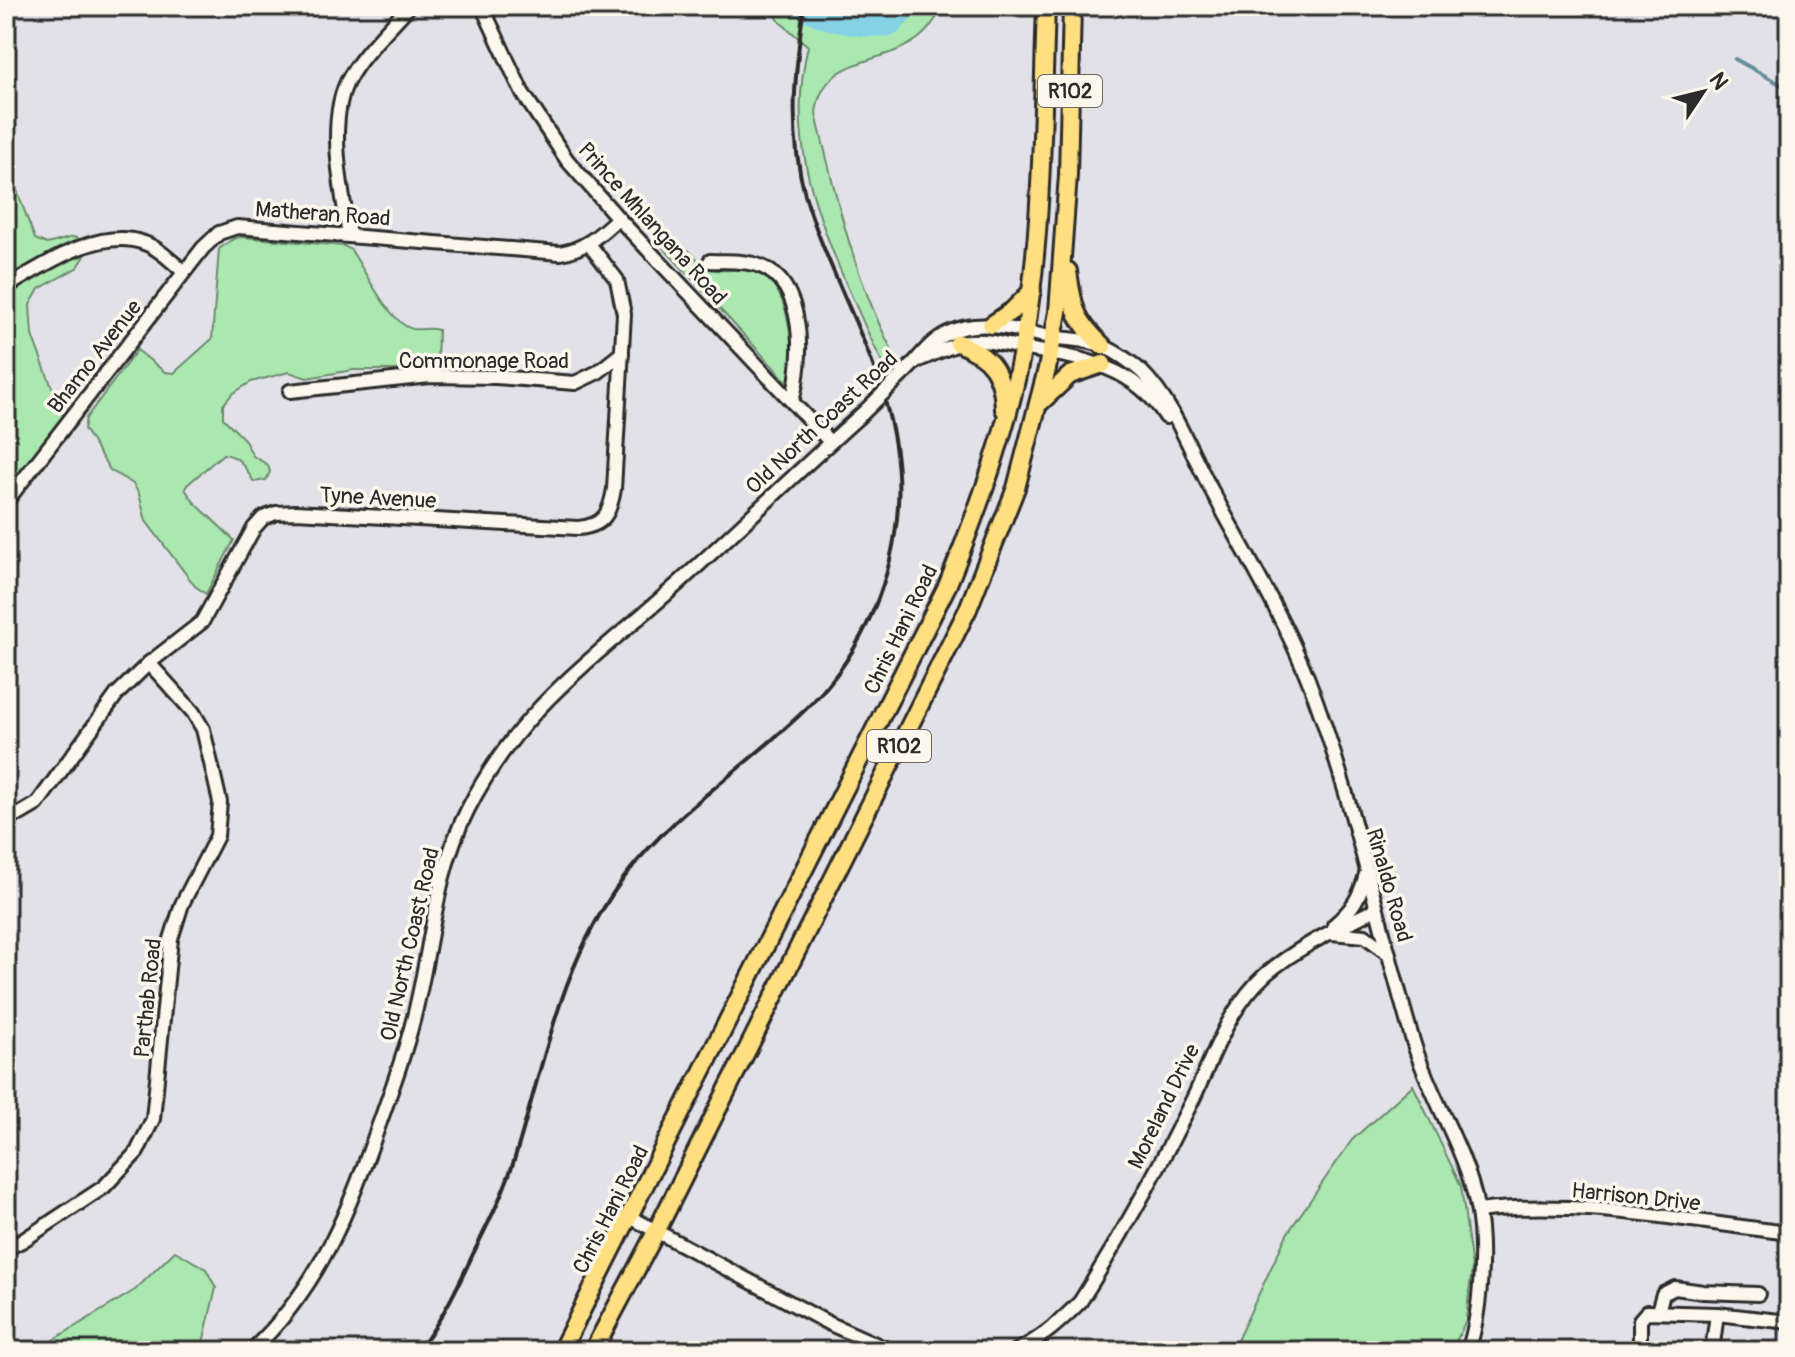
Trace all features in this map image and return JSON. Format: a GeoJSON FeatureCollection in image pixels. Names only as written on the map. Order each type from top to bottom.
{"type":"FeatureCollection","features":[{"type":"Feature","properties":{"kind":"main road","name":"Chris Hani Road"},"geometry":{"type":"LineString","coordinates":[[561,1351],[948,584],[981,502],[1005,422],[1032,291],[1039,211],[1046,6]]}},
{"type":"Feature","properties":{"kind":"main road","name":"R102"},"geometry":{"type":"LineString","coordinates":[[593,1351],[656,1232],[968,609],[1016,488],[1052,345],[1068,175],[1072,6]]}},
{"type":"Feature","properties":{"kind":"main road"},"geometry":{"type":"LineString","coordinates":[[1064,241],[1072,306],[1084,329],[1103,346]]}},
{"type":"Feature","properties":{"kind":"main road"},"geometry":{"type":"LineString","coordinates":[[991,325],[1012,312],[1032,291]]}},
{"type":"Feature","properties":{"kind":"main road"},"geometry":{"type":"LineString","coordinates":[[958,343],[977,351],[997,372],[1004,399],[1005,422]]}},
{"type":"Feature","properties":{"kind":"main road"},"geometry":{"type":"LineString","coordinates":[[1039,405],[1070,375],[1103,364]]}},
{"type":"Feature","properties":{"kind":"street"},"geometry":{"type":"LineString","coordinates":[[349,235],[338,147],[343,93],[359,66],[409,6]]}},
{"type":"Feature","properties":{"kind":"street","name":"Prince Mhlangana Road"},"geometry":{"type":"LineString","coordinates":[[482,6],[522,92],[567,160],[830,442]]}},
{"type":"Feature","properties":{"kind":"street","name":"Matheran Road"},"geometry":{"type":"LineString","coordinates":[[184,272],[219,233],[237,227],[560,253],[575,251],[589,244],[618,218]]}},
{"type":"Feature","properties":{"kind":"street"},"geometry":{"type":"LineString","coordinates":[[6,287],[73,248],[106,241],[133,239],[143,242],[184,272]]}},
{"type":"Feature","properties":{"kind":"street","name":"Tyne Avenue"},"geometry":{"type":"LineString","coordinates":[[6,815],[20,814],[37,804],[117,694],[149,663],[202,622],[254,528],[263,518],[276,513],[578,528],[591,527],[602,521],[611,506],[614,489],[624,314],[622,294],[609,266],[589,244]]}},
{"type":"Feature","properties":{"kind":"street"},"geometry":{"type":"LineString","coordinates":[[710,261],[760,266],[774,273],[788,289],[796,320],[799,362],[792,401]]}},
{"type":"Feature","properties":{"kind":"street","name":"Bhamo Avenue"},"geometry":{"type":"LineString","coordinates":[[6,502],[184,272]]}},
{"type":"Feature","properties":{"kind":"street","name":"Old North Coast Road"},"geometry":{"type":"LineString","coordinates":[[251,1351],[289,1312],[331,1249],[408,1042],[449,855],[466,812],[489,769],[526,720],[863,413],[930,344],[947,333],[991,325],[1024,340]]}},
{"type":"Feature","properties":{"kind":"street","name":"Rinaldo Road"},"geometry":{"type":"LineString","coordinates":[[1024,340],[1052,345],[1103,364],[1136,383],[1162,411],[1189,449]]}},
{"type":"Feature","properties":{"kind":"street","name":"Old North Coast Road"},"geometry":{"type":"LineString","coordinates":[[915,362],[958,343],[1024,340]]}},
{"type":"Feature","properties":{"kind":"street","name":"Rinaldo Road"},"geometry":{"type":"LineString","coordinates":[[1052,345],[1083,341],[1103,346],[1139,370],[1153,385],[1180,426],[1308,678],[1332,752],[1414,1044],[1462,1156],[1478,1211],[1480,1291],[1478,1315],[1468,1351]]}},
{"type":"Feature","properties":{"kind":"street","name":"Commonage Road"},"geometry":{"type":"LineString","coordinates":[[290,391],[430,376],[575,383],[598,372],[622,353]]}},
{"type":"Feature","properties":{"kind":"street","name":"Parthab Road"},"geometry":{"type":"LineString","coordinates":[[6,1249],[86,1201],[111,1180],[137,1152],[153,1119],[171,939],[182,904],[217,836],[220,802],[203,729],[193,712],[149,663]]}},
{"type":"Feature","properties":{"kind":"street"},"geometry":{"type":"LineString","coordinates":[[1313,941],[1354,907],[1366,874]]}},
{"type":"Feature","properties":{"kind":"street","name":"Moreland Drive"},"geometry":{"type":"LineString","coordinates":[[1016,1351],[1056,1326],[1080,1302],[1162,1157],[1194,1097],[1220,1036],[1238,1007],[1266,975],[1313,941],[1376,909]]}},
{"type":"Feature","properties":{"kind":"street"},"geometry":{"type":"LineString","coordinates":[[1329,933],[1365,936],[1389,954]]}},
{"type":"Feature","properties":{"kind":"street","name":"Harrison Drive"},"geometry":{"type":"LineString","coordinates":[[1478,1211],[1508,1208],[1588,1209],[1789,1233]]}},
{"type":"Feature","properties":{"kind":"street"},"geometry":{"type":"LineString","coordinates":[[630,1217],[828,1323],[891,1351]]}},
{"type":"Feature","properties":{"kind":"street"},"geometry":{"type":"LineString","coordinates":[[1658,1311],[1663,1294],[1675,1288],[1758,1294]]}},
{"type":"Feature","properties":{"kind":"street"},"geometry":{"type":"LineString","coordinates":[[1640,1347],[1642,1316],[1658,1311],[1789,1322]]}},
{"type":"Feature","properties":{"kind":"street"},"geometry":{"type":"LineString","coordinates":[[1712,1351],[1717,1314]]}},
{"type":"Feature","properties":{"kind":"green space"},"geometry":{"type":"Polygon","coordinates":[[[770,6],[944,6],[916,40],[840,72],[820,95],[816,114],[859,272],[898,362],[887,371],[835,258],[814,199],[802,140],[800,110],[808,46],[780,22],[770,6]]]}},
{"type":"Feature","properties":{"kind":"green space"},"geometry":{"type":"Polygon","coordinates":[[[6,161],[35,239],[47,244],[73,237],[83,240],[88,251],[78,267],[39,289],[30,305],[32,335],[63,416],[6,492],[6,161]]]}},
{"type":"Feature","properties":{"kind":"green space"},"geometry":{"type":"Polygon","coordinates":[[[241,237],[344,246],[351,250],[396,318],[413,329],[438,330],[437,364],[433,370],[353,370],[307,378],[289,372],[251,382],[232,394],[223,405],[223,418],[244,439],[253,456],[268,465],[270,472],[266,480],[254,482],[238,460],[223,454],[187,485],[185,489],[194,502],[234,540],[206,594],[195,586],[146,521],[133,484],[110,470],[84,429],[86,418],[137,350],[165,372],[174,373],[212,339],[219,249],[241,237]]]}},
{"type":"Feature","properties":{"kind":"green space"},"geometry":{"type":"Polygon","coordinates":[[[658,242],[685,248],[711,269],[749,270],[767,278],[776,289],[788,320],[791,386],[658,242]]]}},
{"type":"Feature","properties":{"kind":"green space"},"geometry":{"type":"Polygon","coordinates":[[[1413,1085],[1461,1186],[1472,1268],[1466,1320],[1452,1351],[1232,1351],[1287,1234],[1352,1140],[1413,1085]]]}},
{"type":"Feature","properties":{"kind":"green space"},"geometry":{"type":"Polygon","coordinates":[[[175,1251],[206,1269],[216,1288],[201,1351],[35,1351],[135,1290],[175,1251]]]}},
{"type":"Feature","properties":{"kind":"waterway"},"geometry":{"type":"LineString","coordinates":[[801,6],[833,20],[880,26],[891,25],[908,6]]}},
{"type":"Feature","properties":{"kind":"waterway"},"geometry":{"type":"LineString","coordinates":[[1735,59],[1789,89]]}},
{"type":"Feature","properties":{"kind":"railway"},"geometry":{"type":"LineString","coordinates":[[418,1351],[449,1303],[503,1192],[570,977],[602,910],[623,879],[666,831],[788,725],[830,683],[861,637],[873,612],[890,559],[898,505],[897,463],[891,423],[866,347],[818,234],[805,195],[796,148],[795,100],[804,6]]}}]}
